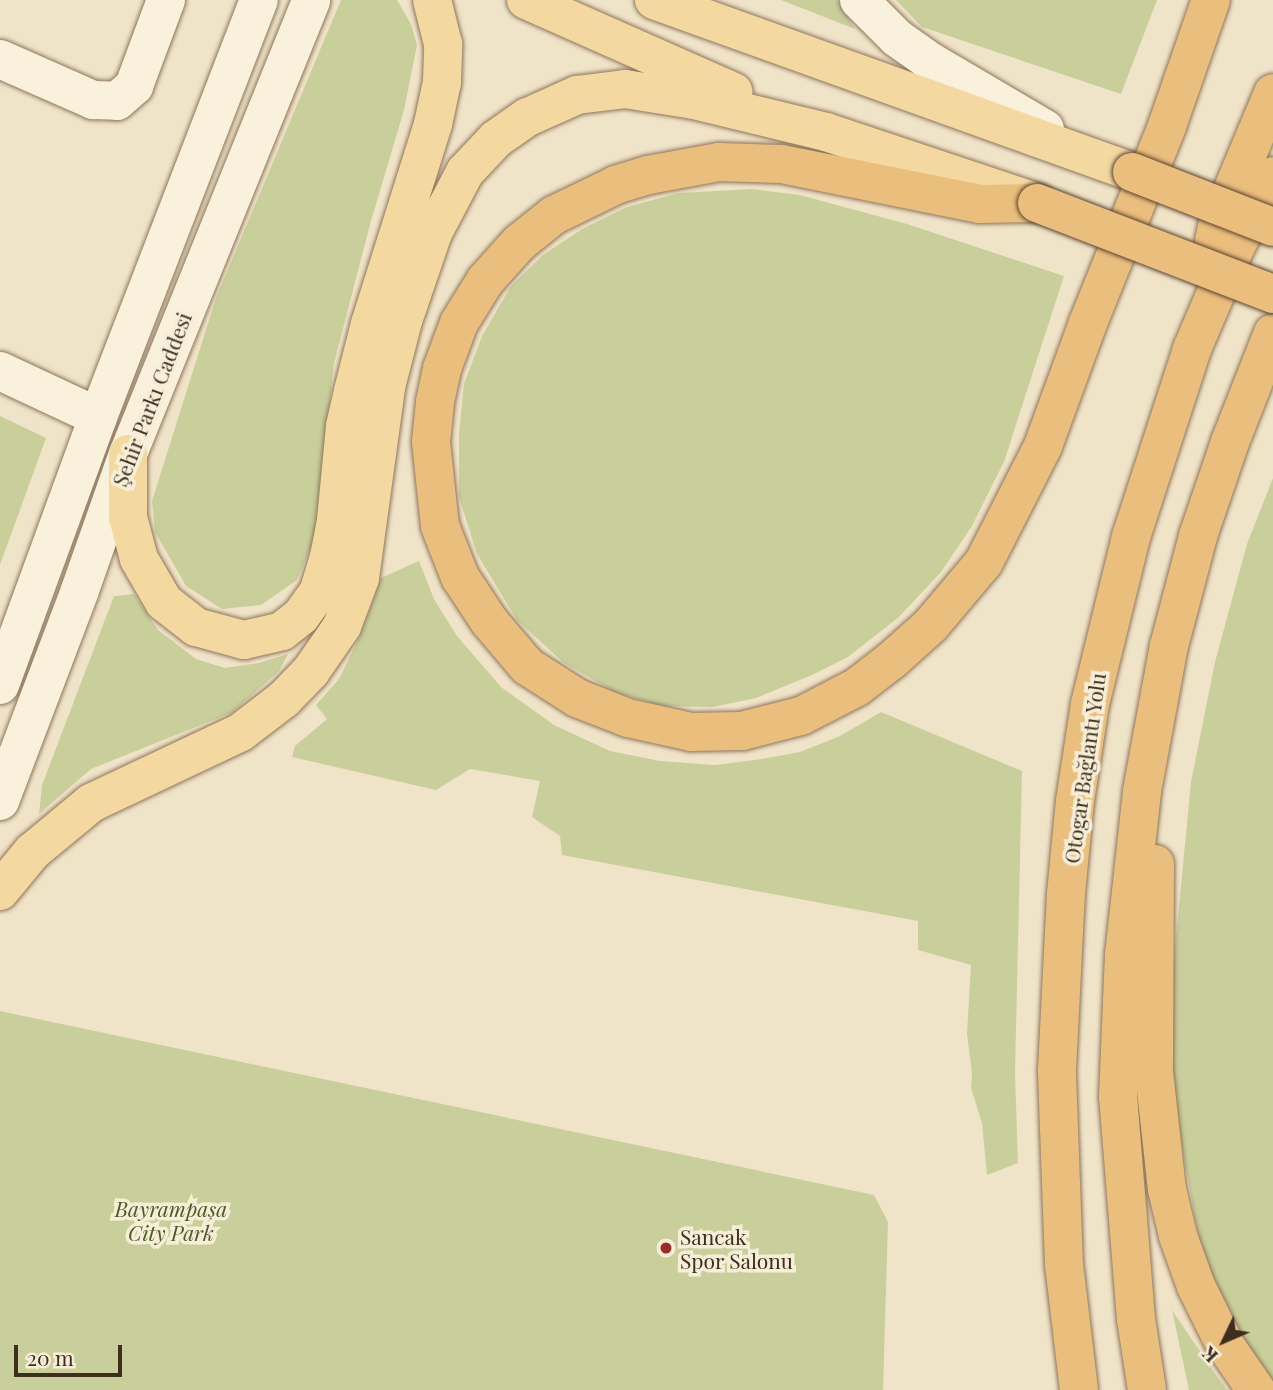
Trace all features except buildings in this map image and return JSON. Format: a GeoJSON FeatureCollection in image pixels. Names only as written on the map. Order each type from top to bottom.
{"type":"FeatureCollection","features":[{"type":"Feature","properties":{"kind":"highway"},"geometry":{"type":"LineString","coordinates":[[1211,0],[1167,126],[1088,323],[1043,446],[1007,521],[984,562],[957,596],[892,660],[857,687],[801,716],[742,731],[691,732],[628,718],[577,698],[527,666],[489,621],[460,577],[440,526],[431,442],[442,369],[459,323],[485,281],[519,243],[554,215],[586,197],[637,178],[719,162],[781,164],[980,204],[1037,203],[1273,295]]}},
{"type":"Feature","properties":{"kind":"highway"},"geometry":{"type":"LineString","coordinates":[[1167,126],[1231,0]]}},
{"type":"Feature","properties":{"kind":"highway"},"geometry":{"type":"LineString","coordinates":[[1192,349],[1217,227],[1273,93]]}},
{"type":"Feature","properties":{"kind":"highway"},"geometry":{"type":"LineString","coordinates":[[1132,172],[1273,227]]}},
{"type":"Feature","properties":{"kind":"highway","name":"Otogar Bağlantı Yolu"},"geometry":{"type":"LineString","coordinates":[[1079,1390],[1064,1265],[1057,1070],[1066,894],[1075,801],[1090,704],[1131,537],[1192,349],[1236,246],[1273,176]]}},
{"type":"Feature","properties":{"kind":"highway"},"geometry":{"type":"LineString","coordinates":[[1147,1390],[1136,1319],[1118,1097],[1125,955],[1142,791],[1169,646],[1198,536],[1230,442],[1273,333]]}},
{"type":"Feature","properties":{"kind":"highway"},"geometry":{"type":"LineString","coordinates":[[1142,791],[1154,858],[1154,1072],[1167,1189],[1178,1236],[1196,1286],[1225,1345],[1256,1390]]}},
{"type":"Feature","properties":{"kind":"main road"},"geometry":{"type":"LineString","coordinates":[[0,59],[93,100],[117,101],[134,86],[166,0]]}},
{"type":"Feature","properties":{"kind":"main road","name":"Şehir Parkı Caddesi"},"geometry":{"type":"LineString","coordinates":[[0,685],[99,417],[259,0]]}},
{"type":"Feature","properties":{"kind":"main road","name":"Şehir Parkı Caddesi"},"geometry":{"type":"LineString","coordinates":[[0,801],[128,454],[311,0]]}},
{"type":"Feature","properties":{"kind":"main road"},"geometry":{"type":"LineString","coordinates":[[128,454],[128,517],[139,559],[164,602],[196,627],[244,640],[282,631],[301,616],[318,593],[329,557],[337,520],[345,426],[353,391],[370,324],[433,124],[442,82],[443,44],[432,0]]}},
{"type":"Feature","properties":{"kind":"main road"},"geometry":{"type":"LineString","coordinates":[[526,0],[826,132]]}},
{"type":"Feature","properties":{"kind":"main road"},"geometry":{"type":"LineString","coordinates":[[654,0],[1132,172]]}},
{"type":"Feature","properties":{"kind":"main road"},"geometry":{"type":"LineString","coordinates":[[859,0],[897,38],[968,86],[1037,125],[1132,172]]}},
{"type":"Feature","properties":{"kind":"main road"},"geometry":{"type":"LineString","coordinates":[[0,891],[32,852],[91,803],[241,732],[284,699],[311,671],[342,626],[360,578],[386,387],[403,321],[433,233],[465,172],[496,139],[528,117],[577,95],[625,89],[694,100],[826,132],[1037,203]]}},
{"type":"Feature","properties":{"kind":"main road"},"geometry":{"type":"LineString","coordinates":[[0,371],[99,417]]}},
{"type":"Feature","properties":{"kind":"green space"},"geometry":{"type":"Polygon","coordinates":[[[341,0],[397,0],[411,24],[417,45],[404,110],[371,221],[334,363],[315,537],[297,580],[261,605],[222,609],[186,586],[155,532],[152,501],[216,298],[341,0]]]}},
{"type":"Feature","properties":{"kind":"green space"},"geometry":{"type":"Polygon","coordinates":[[[781,0],[837,0],[855,29],[781,0]]]}},
{"type":"Feature","properties":{"kind":"green space"},"geometry":{"type":"Polygon","coordinates":[[[896,0],[1157,0],[1121,94],[922,27],[896,0]]]}},
{"type":"Feature","properties":{"kind":"green space"},"geometry":{"type":"Polygon","coordinates":[[[752,189],[800,195],[907,224],[1064,276],[1004,462],[972,526],[941,572],[899,617],[848,657],[756,698],[713,707],[662,706],[617,693],[564,663],[517,620],[477,554],[459,497],[459,433],[464,384],[482,336],[511,286],[543,255],[582,229],[627,207],[679,193],[752,189]]]}},
{"type":"Feature","properties":{"kind":"green space"},"geometry":{"type":"Polygon","coordinates":[[[0,416],[46,438],[0,565],[0,416]]]}},
{"type":"Feature","properties":{"kind":"green space"},"geometry":{"type":"Polygon","coordinates":[[[1273,478],[1273,1383],[1229,1317],[1203,1260],[1176,1115],[1169,1010],[1191,782],[1215,662],[1247,544],[1273,478]]]}},
{"type":"Feature","properties":{"kind":"green space"},"geometry":{"type":"Polygon","coordinates":[[[419,561],[434,599],[457,636],[501,687],[554,725],[610,751],[660,761],[715,765],[762,759],[800,752],[840,736],[881,712],[1022,771],[1015,1073],[1018,1163],[987,1175],[982,1123],[971,1088],[972,1073],[967,1034],[971,965],[918,950],[918,921],[562,855],[560,836],[532,817],[540,781],[470,769],[436,790],[292,757],[295,746],[327,719],[316,705],[339,679],[359,638],[381,578],[419,561]]]}},
{"type":"Feature","properties":{"kind":"green space"},"geometry":{"type":"Polygon","coordinates":[[[134,594],[158,630],[196,659],[225,668],[259,663],[288,654],[279,671],[233,712],[91,769],[39,814],[42,785],[114,596],[134,594]]]}},
{"type":"Feature","properties":{"kind":"green space","name":"Bayrampaşa City Park"},"geometry":{"type":"Polygon","coordinates":[[[0,1011],[874,1195],[888,1222],[883,1390],[0,1390],[0,1011]]]}},
{"type":"Feature","properties":{"kind":"green space"},"geometry":{"type":"Polygon","coordinates":[[[1172,1310],[1216,1375],[1227,1390],[1189,1390],[1172,1310]]]}},
{"type":"Feature","properties":{"kind":"place","name":"Sancak Spor Salonu"},"geometry":{"type":"Point","coordinates":[666,1248]}}]}
